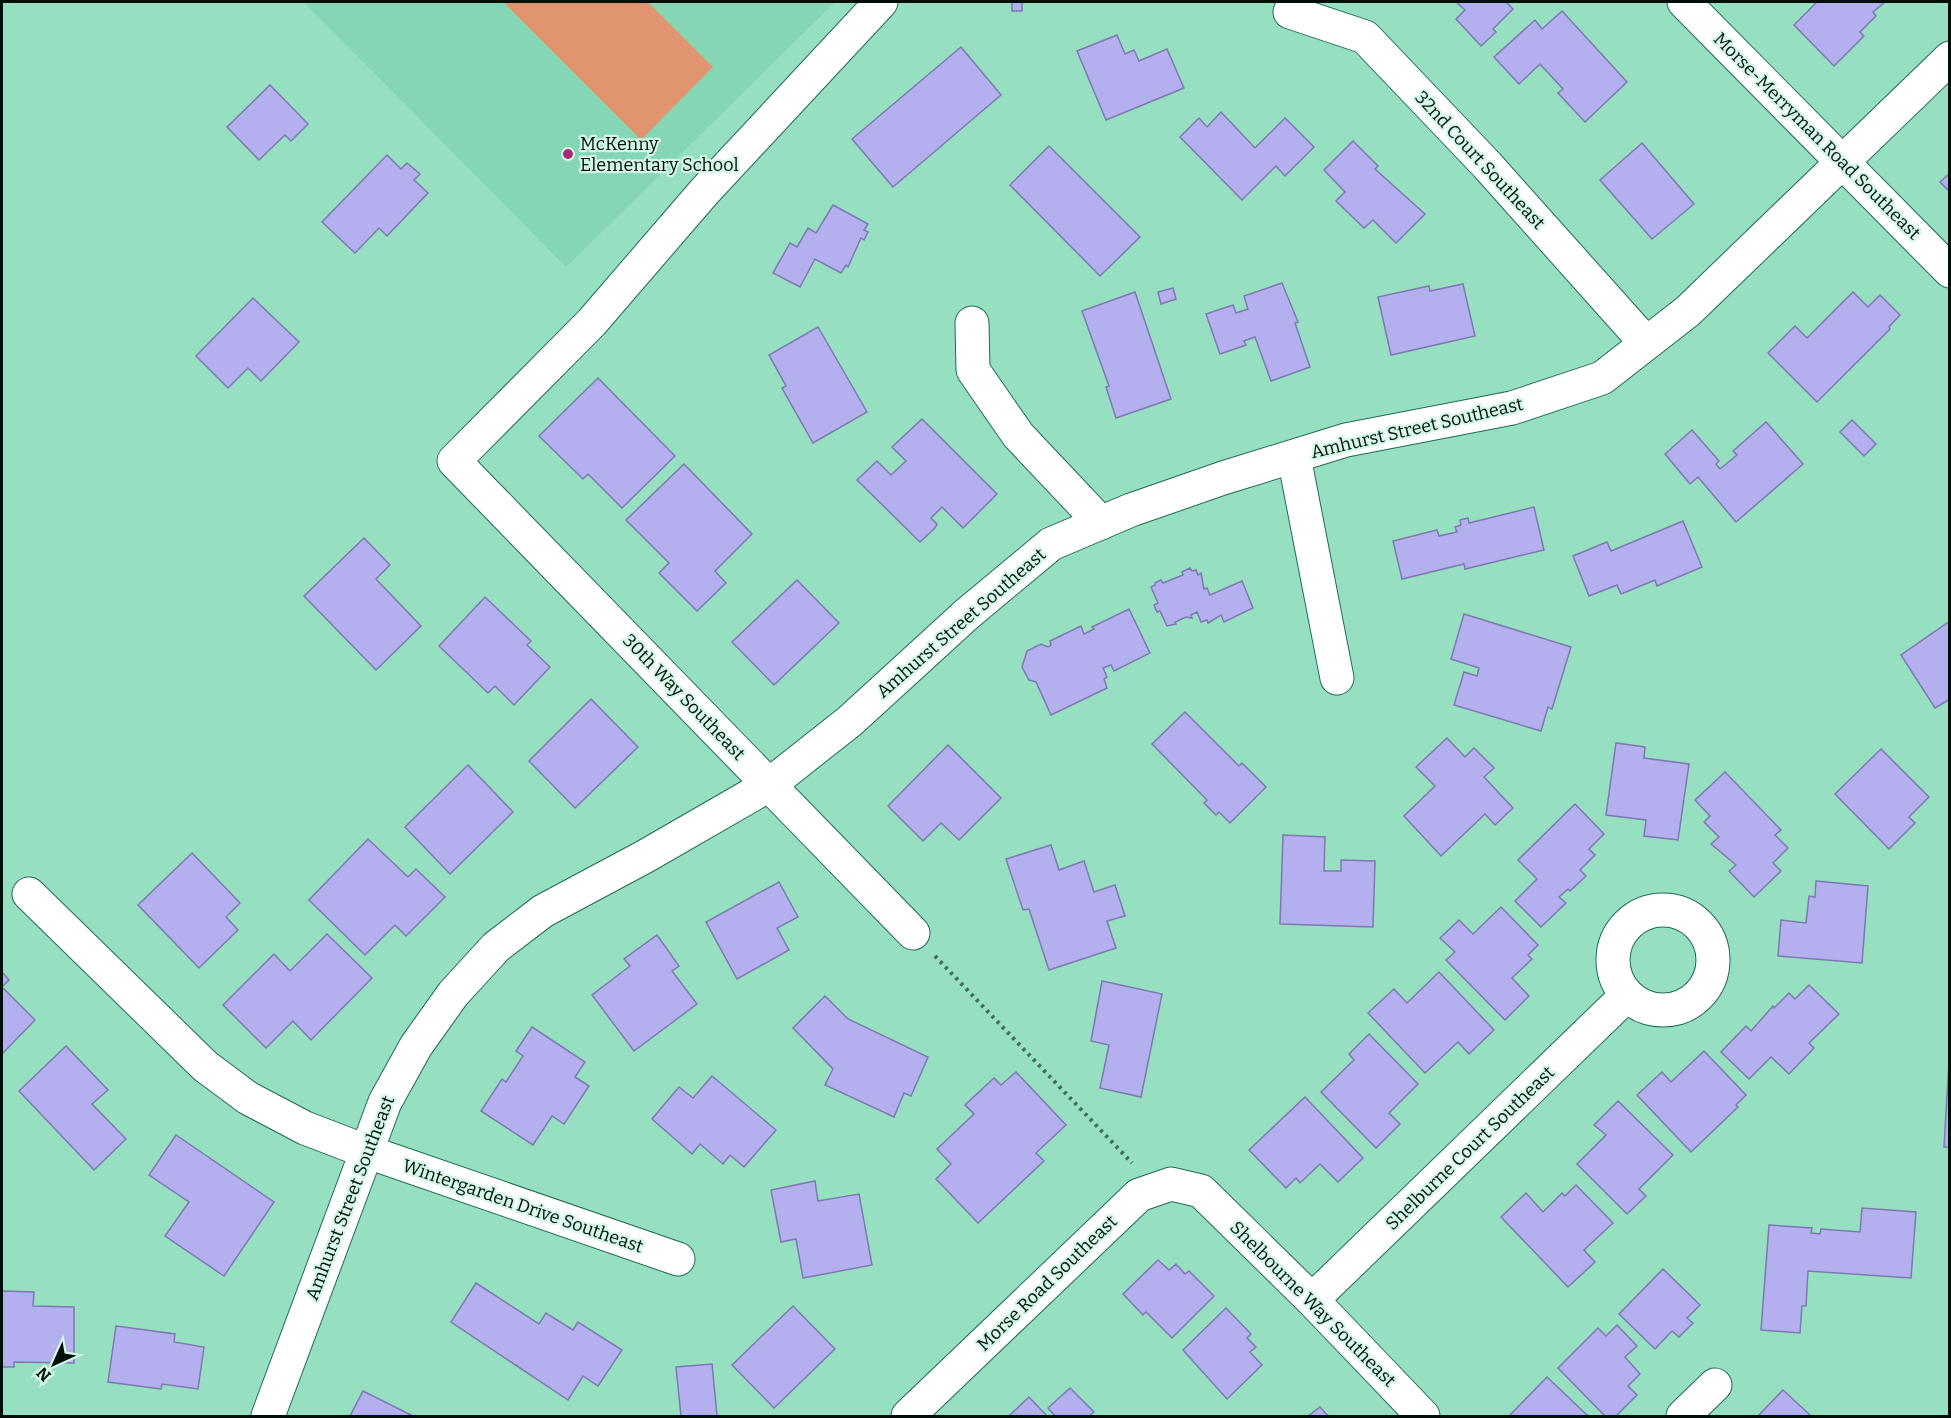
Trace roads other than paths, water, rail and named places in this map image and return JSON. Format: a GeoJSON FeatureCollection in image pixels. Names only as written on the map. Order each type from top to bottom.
{"type":"FeatureCollection","features":[{"type":"Feature","properties":{"kind":"street","name":"30th Way Southeast"},"geometry":{"type":"LineString","coordinates":[[881,2],[704,192],[592,322],[454,461],[913,933]]}},
{"type":"Feature","properties":{"kind":"street","name":"Morse-Merryman Road Southeast"},"geometry":{"type":"LineString","coordinates":[[1684,2],[1844,161],[1950,271]]}},
{"type":"Feature","properties":{"kind":"street","name":"32nd Court Southeast"},"geometry":{"type":"LineString","coordinates":[[1290,12],[1365,37],[1487,165],[1646,343]]}},
{"type":"Feature","properties":{"kind":"street","name":"Amhurst Street Southeast"},"geometry":{"type":"LineString","coordinates":[[268,1416],[385,1102],[416,1046],[453,994],[496,947],[543,911],[645,857],[769,784],[850,721],[967,614],[1051,544],[1222,478],[1346,440],[1512,408],[1602,378],[1688,310],[1950,58]]}},
{"type":"Feature","properties":{"kind":"street"},"geometry":{"type":"LineString","coordinates":[[972,323],[973,370],[1018,435],[1101,523]]}},
{"type":"Feature","properties":{"kind":"street"},"geometry":{"type":"LineString","coordinates":[[1294,456],[1337,678]]}},
{"type":"Feature","properties":{"kind":"street","name":"Wintergarden Drive Southeast"},"geometry":{"type":"LineString","coordinates":[[29,894],[205,1066],[258,1103],[305,1128],[365,1151],[678,1259]]}},
{"type":"Feature","properties":{"kind":"street","name":"Shelburne Court Southeast"},"geometry":{"type":"LineString","coordinates":[[1312,1300],[1627,995]]}},
{"type":"Feature","properties":{"kind":"street","name":"Morse Road Southeast"},"geometry":{"type":"LineString","coordinates":[[908,1416],[1139,1196],[1171,1184],[1201,1191]]}},
{"type":"Feature","properties":{"kind":"street","name":"Shelbourne Way Southeast"},"geometry":{"type":"LineString","coordinates":[[1201,1191],[1312,1300],[1423,1416]]}},
{"type":"Feature","properties":{"kind":"street"},"geometry":{"type":"LineString","coordinates":[[1683,1416],[1715,1385]]}},
{"type":"Feature","properties":{"kind":"place","name":"McKenny Elementary School"},"geometry":{"type":"Point","coordinates":[568,154]}}]}
